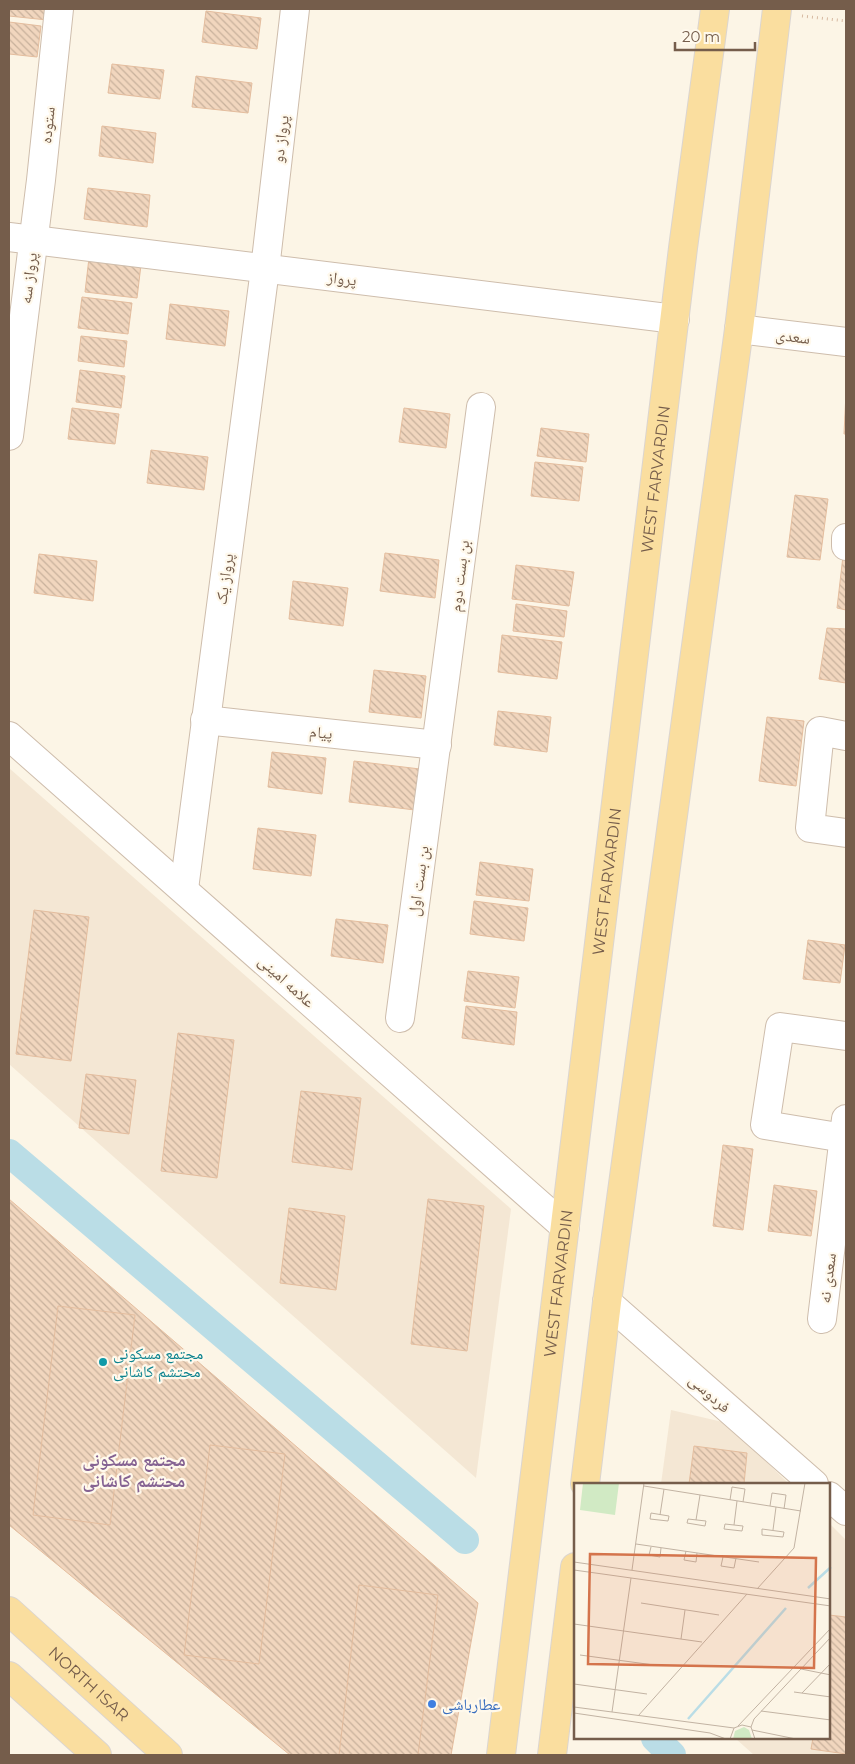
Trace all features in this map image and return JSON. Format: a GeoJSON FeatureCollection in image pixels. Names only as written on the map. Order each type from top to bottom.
{"type":"FeatureCollection","features":[{"type":"Feature","properties":{"kind":"main road","name":"WEST FARVARDIN"},"geometry":{"type":"LineString","coordinates":[[501,1755],[675,319],[715,9]]}},
{"type":"Feature","properties":{"kind":"main road"},"geometry":{"type":"LineString","coordinates":[[585,1483],[607,1302],[739,329],[777,11]]}},
{"type":"Feature","properties":{"kind":"main road"},"geometry":{"type":"LineString","coordinates":[[552,1755],[574,1575]]}},
{"type":"Feature","properties":{"kind":"main road","name":"NORTH ISAR"},"geometry":{"type":"LineString","coordinates":[[9,1611],[168,1755]]}},
{"type":"Feature","properties":{"kind":"main road"},"geometry":{"type":"LineString","coordinates":[[9,1676],[97,1755]]}},
{"type":"Feature","properties":{"kind":"street","name":"ستوده"},"geometry":{"type":"LineString","coordinates":[[20,239],[41,180],[59,9]]}},
{"type":"Feature","properties":{"kind":"street","name":"پرواز دو"},"geometry":{"type":"LineString","coordinates":[[265,268],[295,9]]}},
{"type":"Feature","properties":{"kind":"street","name":"پرواز"},"geometry":{"type":"LineString","coordinates":[[20,239],[675,319]]}},
{"type":"Feature","properties":{"kind":"street","name":"پرواز سه"},"geometry":{"type":"LineString","coordinates":[[9,436],[20,239]]}},
{"type":"Feature","properties":{"kind":"street","name":"پرواز یک"},"geometry":{"type":"LineString","coordinates":[[184,889],[265,268]]}},
{"type":"Feature","properties":{"kind":"street","name":"سعدی"},"geometry":{"type":"LineString","coordinates":[[739,329],[846,342]]}},
{"type":"Feature","properties":{"kind":"street","name":"بن بست دوم"},"geometry":{"type":"LineString","coordinates":[[437,745],[481,407]]}},
{"type":"Feature","properties":{"kind":"street"},"geometry":{"type":"LineString","coordinates":[[846,538],[846,546]]}},
{"type":"Feature","properties":{"kind":"street","name":"پیام"},"geometry":{"type":"LineString","coordinates":[[205,720],[437,745]]}},
{"type":"Feature","properties":{"kind":"street"},"geometry":{"type":"LineString","coordinates":[[846,736],[820,731],[810,828],[846,833]]}},
{"type":"Feature","properties":{"kind":"street","name":"علامه امینی"},"geometry":{"type":"LineString","coordinates":[[9,736],[565,1227]]}},
{"type":"Feature","properties":{"kind":"street","name":"بن بست اول"},"geometry":{"type":"LineString","coordinates":[[400,1018],[437,745]]}},
{"type":"Feature","properties":{"kind":"street"},"geometry":{"type":"LineString","coordinates":[[845,1128],[765,1125],[780,1027],[846,1036]]}},
{"type":"Feature","properties":{"kind":"street","name":"سعدی نه"},"geometry":{"type":"LineString","coordinates":[[822,1318],[845,1128]]}},
{"type":"Feature","properties":{"kind":"street","name":"فردوسی"},"geometry":{"type":"LineString","coordinates":[[607,1302],[813,1483]]}},
{"type":"Feature","properties":{"kind":"street"},"geometry":{"type":"LineString","coordinates":[[830,1497],[846,1511]]}},
{"type":"Feature","properties":{"kind":"path"},"geometry":{"type":"LineString","coordinates":[[777,11],[846,21]]}},
{"type":"Feature","properties":{"kind":"shaded area"},"geometry":{"type":"Polygon","coordinates":[[[9,768],[511,1209],[476,1478],[9,1064],[9,768]]]}},
{"type":"Feature","properties":{"kind":"shaded area"},"geometry":{"type":"Polygon","coordinates":[[[671,1410],[727,1423],[788,1483],[661,1483],[671,1410]]]}},
{"type":"Feature","properties":{"kind":"shaded area"},"geometry":{"type":"Polygon","coordinates":[[[830,1524],[846,1540],[846,1755],[754,1755],[736,1739],[830,1739],[830,1524]]]}},
{"type":"Feature","properties":{"kind":"building"},"geometry":{"type":"Polygon","coordinates":[[[9,9],[48,9],[47,20],[9,16],[9,9]]]}},
{"type":"Feature","properties":{"kind":"building"},"geometry":{"type":"Polygon","coordinates":[[[206,11],[261,18],[257,49],[202,42],[206,11]]]}},
{"type":"Feature","properties":{"kind":"building"},"geometry":{"type":"Polygon","coordinates":[[[9,22],[41,26],[37,57],[9,54],[9,22]]]}},
{"type":"Feature","properties":{"kind":"building"},"geometry":{"type":"Polygon","coordinates":[[[112,64],[164,70],[160,99],[108,93],[112,64]]]}},
{"type":"Feature","properties":{"kind":"building"},"geometry":{"type":"Polygon","coordinates":[[[196,76],[252,83],[248,113],[192,107],[196,76]]]}},
{"type":"Feature","properties":{"kind":"building"},"geometry":{"type":"Polygon","coordinates":[[[102,126],[156,133],[153,163],[99,156],[102,126]]]}},
{"type":"Feature","properties":{"kind":"building"},"geometry":{"type":"Polygon","coordinates":[[[88,188],[150,195],[147,227],[84,219],[88,188]]]}},
{"type":"Feature","properties":{"kind":"building"},"geometry":{"type":"Polygon","coordinates":[[[89,258],[141,265],[137,298],[85,292],[89,258]]]}},
{"type":"Feature","properties":{"kind":"building"},"geometry":{"type":"Polygon","coordinates":[[[82,297],[132,303],[128,334],[78,328],[82,297]]]}},
{"type":"Feature","properties":{"kind":"building"},"geometry":{"type":"Polygon","coordinates":[[[170,304],[229,311],[225,346],[166,339],[170,304]]]}},
{"type":"Feature","properties":{"kind":"building"},"geometry":{"type":"Polygon","coordinates":[[[81,336],[127,341],[124,367],[78,361],[81,336]]]}},
{"type":"Feature","properties":{"kind":"building"},"geometry":{"type":"Polygon","coordinates":[[[80,370],[125,376],[121,408],[76,402],[80,370]]]}},
{"type":"Feature","properties":{"kind":"building"},"geometry":{"type":"Polygon","coordinates":[[[846,393],[846,434],[844,434],[846,393]]]}},
{"type":"Feature","properties":{"kind":"building"},"geometry":{"type":"Polygon","coordinates":[[[72,408],[119,414],[115,444],[68,439],[72,408]]]}},
{"type":"Feature","properties":{"kind":"building"},"geometry":{"type":"Polygon","coordinates":[[[404,408],[450,414],[446,448],[399,442],[404,408]]]}},
{"type":"Feature","properties":{"kind":"building"},"geometry":{"type":"Polygon","coordinates":[[[541,428],[589,434],[586,462],[537,456],[541,428]]]}},
{"type":"Feature","properties":{"kind":"building"},"geometry":{"type":"Polygon","coordinates":[[[151,450],[208,457],[204,490],[147,483],[151,450]]]}},
{"type":"Feature","properties":{"kind":"building"},"geometry":{"type":"Polygon","coordinates":[[[535,462],[583,467],[579,501],[531,496],[535,462]]]}},
{"type":"Feature","properties":{"kind":"building"},"geometry":{"type":"Polygon","coordinates":[[[795,495],[828,499],[820,560],[787,557],[795,495]]]}},
{"type":"Feature","properties":{"kind":"building"},"geometry":{"type":"Polygon","coordinates":[[[385,553],[439,560],[435,598],[380,591],[385,553]]]}},
{"type":"Feature","properties":{"kind":"building"},"geometry":{"type":"Polygon","coordinates":[[[39,554],[97,561],[93,601],[34,593],[39,554]]]}},
{"type":"Feature","properties":{"kind":"building"},"geometry":{"type":"Polygon","coordinates":[[[843,556],[846,556],[846,610],[837,608],[843,556]]]}},
{"type":"Feature","properties":{"kind":"building"},"geometry":{"type":"Polygon","coordinates":[[[516,565],[574,572],[569,606],[512,599],[516,565]]]}},
{"type":"Feature","properties":{"kind":"building"},"geometry":{"type":"Polygon","coordinates":[[[293,581],[348,588],[343,626],[289,619],[293,581]]]}},
{"type":"Feature","properties":{"kind":"building"},"geometry":{"type":"Polygon","coordinates":[[[516,604],[567,611],[564,637],[513,631],[516,604]]]}},
{"type":"Feature","properties":{"kind":"building"},"geometry":{"type":"Polygon","coordinates":[[[827,628],[846,629],[846,683],[819,679],[827,628]]]}},
{"type":"Feature","properties":{"kind":"building"},"geometry":{"type":"Polygon","coordinates":[[[502,635],[562,642],[557,679],[498,672],[502,635]]]}},
{"type":"Feature","properties":{"kind":"building"},"geometry":{"type":"Polygon","coordinates":[[[374,670],[426,676],[421,718],[369,712],[374,670]]]}},
{"type":"Feature","properties":{"kind":"building"},"geometry":{"type":"Polygon","coordinates":[[[498,711],[551,717],[547,752],[494,745],[498,711]]]}},
{"type":"Feature","properties":{"kind":"building"},"geometry":{"type":"Polygon","coordinates":[[[767,717],[804,721],[796,786],[759,781],[767,717]]]}},
{"type":"Feature","properties":{"kind":"building"},"geometry":{"type":"Polygon","coordinates":[[[272,752],[326,758],[322,794],[268,787],[272,752]]]}},
{"type":"Feature","properties":{"kind":"building"},"geometry":{"type":"Polygon","coordinates":[[[354,761],[420,769],[415,810],[349,802],[354,761]]]}},
{"type":"Feature","properties":{"kind":"building"},"geometry":{"type":"Polygon","coordinates":[[[258,828],[316,835],[311,876],[253,869],[258,828]]]}},
{"type":"Feature","properties":{"kind":"building"},"geometry":{"type":"Polygon","coordinates":[[[480,862],[533,869],[529,901],[476,895],[480,862]]]}},
{"type":"Feature","properties":{"kind":"building"},"geometry":{"type":"Polygon","coordinates":[[[474,901],[528,908],[524,941],[470,934],[474,901]]]}},
{"type":"Feature","properties":{"kind":"building"},"geometry":{"type":"Polygon","coordinates":[[[34,910],[89,917],[71,1061],[16,1054],[34,910]]]}},
{"type":"Feature","properties":{"kind":"building"},"geometry":{"type":"Polygon","coordinates":[[[336,919],[388,925],[383,963],[331,956],[336,919]]]}},
{"type":"Feature","properties":{"kind":"building"},"geometry":{"type":"Polygon","coordinates":[[[808,940],[845,945],[840,983],[803,979],[808,940]]]}},
{"type":"Feature","properties":{"kind":"building"},"geometry":{"type":"Polygon","coordinates":[[[468,971],[519,977],[515,1008],[464,1001],[468,971]]]}},
{"type":"Feature","properties":{"kind":"building"},"geometry":{"type":"Polygon","coordinates":[[[466,1006],[517,1012],[514,1045],[462,1038],[466,1006]]]}},
{"type":"Feature","properties":{"kind":"building"},"geometry":{"type":"Polygon","coordinates":[[[178,1033],[234,1040],[217,1178],[161,1171],[178,1033]]]}},
{"type":"Feature","properties":{"kind":"building"},"geometry":{"type":"Polygon","coordinates":[[[86,1074],[136,1080],[129,1134],[79,1128],[86,1074]]]}},
{"type":"Feature","properties":{"kind":"building"},"geometry":{"type":"Polygon","coordinates":[[[301,1091],[361,1098],[352,1170],[292,1162],[301,1091]]]}},
{"type":"Feature","properties":{"kind":"building"},"geometry":{"type":"Polygon","coordinates":[[[723,1145],[753,1149],[743,1230],[713,1226],[723,1145]]]}},
{"type":"Feature","properties":{"kind":"building"},"geometry":{"type":"Polygon","coordinates":[[[774,1185],[817,1191],[811,1236],[768,1231],[774,1185]]]}},
{"type":"Feature","properties":{"kind":"building","name":"مجتمع مسکونی محتشم کاشانی"},"geometry":{"type":"Polygon","coordinates":[[[9,1199],[478,1603],[451,1755],[290,1755],[9,1525],[9,1199]]]}},
{"type":"Feature","properties":{"kind":"building"},"geometry":{"type":"Polygon","coordinates":[[[428,1199],[484,1206],[467,1351],[411,1344],[428,1199]]]}},
{"type":"Feature","properties":{"kind":"building"},"geometry":{"type":"Polygon","coordinates":[[[289,1208],[345,1216],[336,1290],[280,1283],[289,1208]]]}},
{"type":"Feature","properties":{"kind":"building"},"geometry":{"type":"Polygon","coordinates":[[[58,1306],[135,1315],[110,1525],[33,1515],[58,1306]]]}},
{"type":"Feature","properties":{"kind":"building"},"geometry":{"type":"Polygon","coordinates":[[[210,1445],[285,1454],[259,1664],[184,1655],[210,1445]]]}},
{"type":"Feature","properties":{"kind":"building"},"geometry":{"type":"Polygon","coordinates":[[[694,1446],[747,1453],[744,1483],[689,1483],[694,1446]]]}},
{"type":"Feature","properties":{"kind":"building"},"geometry":{"type":"Polygon","coordinates":[[[359,1585],[438,1595],[418,1755],[339,1755],[359,1585]]]}},
{"type":"Feature","properties":{"kind":"building"},"geometry":{"type":"Polygon","coordinates":[[[830,1615],[846,1617],[846,1754],[811,1749],[813,1739],[830,1739],[830,1615]]]}},
{"type":"Feature","properties":{"kind":"waterway"},"geometry":{"type":"LineString","coordinates":[[9,1153],[465,1540]]}},
{"type":"Feature","properties":{"kind":"waterway"},"geometry":{"type":"LineString","coordinates":[[656,1739],[672,1755]]}},
{"type":"Feature","properties":{"kind":"place","name":"مجتمع مسکونی محتشم کاشانی"},"geometry":{"type":"Point","coordinates":[103,1362]}},
{"type":"Feature","properties":{"kind":"place","name":"عطارباشی"},"geometry":{"type":"Point","coordinates":[432,1704]}},
{"type":"Feature","properties":{"kind":"district","name":"مجتمع مسکونی محتشم کاشانی"},"geometry":{"type":"Point","coordinates":[134,1470]}}]}
